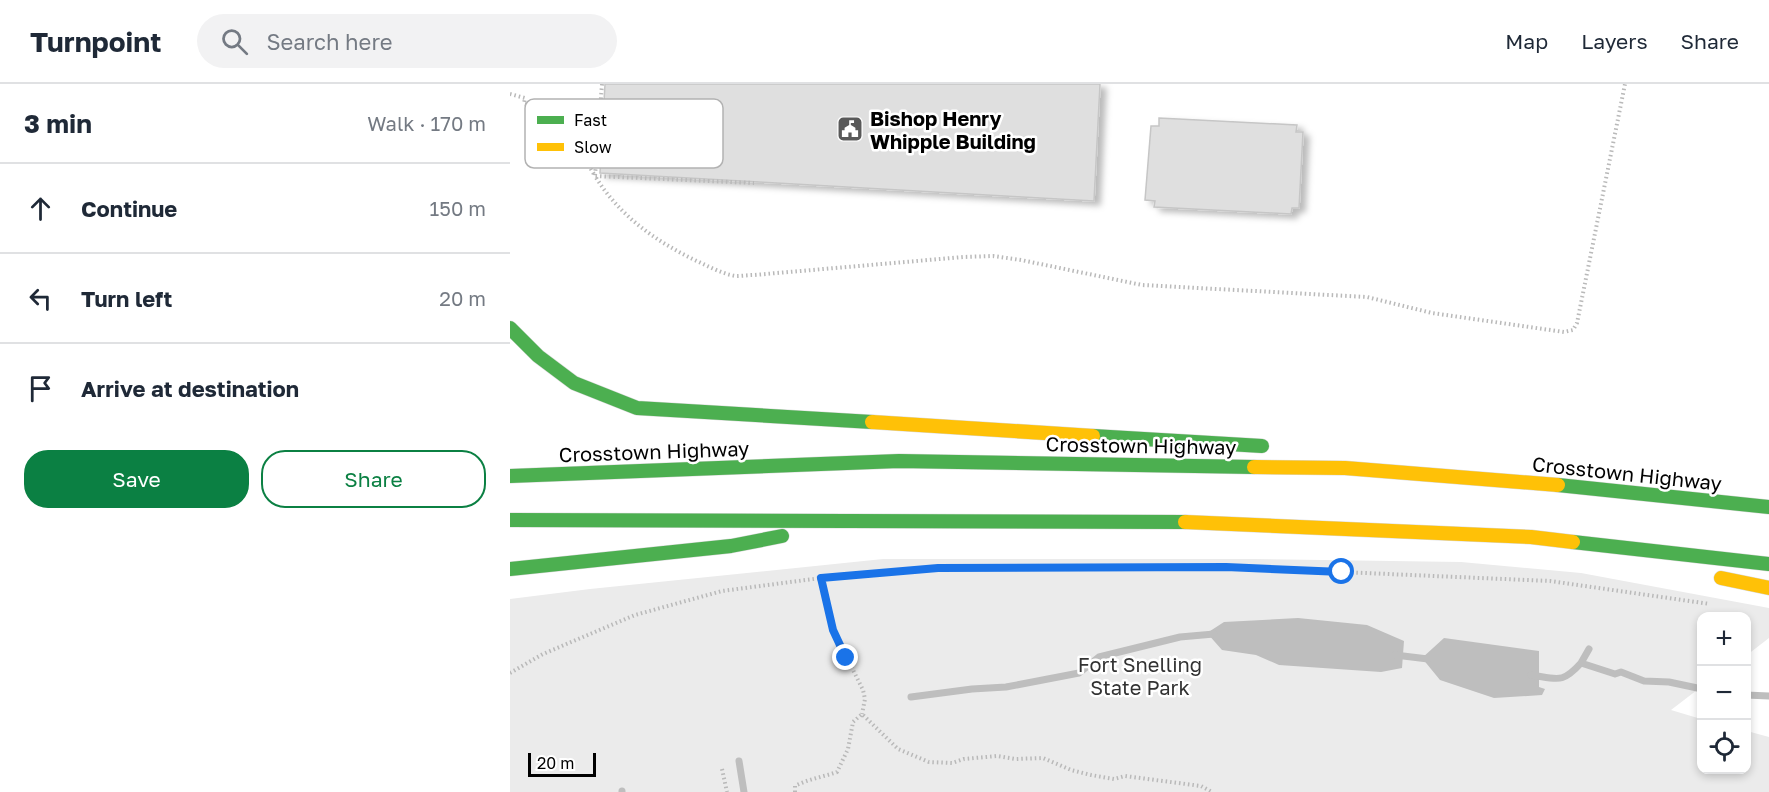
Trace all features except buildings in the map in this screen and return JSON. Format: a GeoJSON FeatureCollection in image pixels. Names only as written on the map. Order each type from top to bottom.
{"type":"FeatureCollection","features":[{"type":"Feature","properties":{"kind":"highway"},"geometry":{"type":"LineString","coordinates":[[510,328],[538,356],[573,383],[637,408],[1257,445],[1345,468]]}},
{"type":"Feature","properties":{"kind":"highway","name":"Crosstown Highway"},"geometry":{"type":"LineString","coordinates":[[510,476],[899,461],[1345,468],[1611,489],[1769,507]]}},
{"type":"Feature","properties":{"kind":"highway"},"geometry":{"type":"LineString","coordinates":[[510,520],[1151,522],[1531,537],[1769,564]]}},
{"type":"Feature","properties":{"kind":"highway"},"geometry":{"type":"LineString","coordinates":[[510,532],[655,521]]}},
{"type":"Feature","properties":{"kind":"highway"},"geometry":{"type":"LineString","coordinates":[[510,569],[731,546],[859,522]]}},
{"type":"Feature","properties":{"kind":"highway"},"geometry":{"type":"LineString","coordinates":[[1531,537],[1667,566]]}},
{"type":"Feature","properties":{"kind":"highway"},"geometry":{"type":"LineString","coordinates":[[1712,576],[1769,588]]}},
{"type":"Feature","properties":{"kind":"path"},"geometry":{"type":"LineString","coordinates":[[601,99],[602,84]]}},
{"type":"Feature","properties":{"kind":"path"},"geometry":{"type":"LineString","coordinates":[[591,168],[602,186],[635,224],[677,252],[736,276],[993,256],[1142,285],[1367,297],[1432,313],[1564,332],[1573,330],[1577,323],[1625,84]]}},
{"type":"Feature","properties":{"kind":"path"},"geometry":{"type":"LineString","coordinates":[[510,94],[525,98],[525,104]]}},
{"type":"Feature","properties":{"kind":"path"},"geometry":{"type":"LineString","coordinates":[[596,176],[597,168]]}},
{"type":"Feature","properties":{"kind":"path"},"geometry":{"type":"LineString","coordinates":[[596,176],[754,183]]}},
{"type":"Feature","properties":{"kind":"path"},"geometry":{"type":"LineString","coordinates":[[510,673],[543,654],[636,615],[722,591],[821,578],[938,568],[1226,567],[1550,581],[1716,605]]}},
{"type":"Feature","properties":{"kind":"path"},"geometry":{"type":"LineString","coordinates":[[795,792],[795,786],[808,779],[822,778],[837,772],[848,749],[853,722],[862,714],[865,699],[863,690],[833,630],[821,578]]}},
{"type":"Feature","properties":{"kind":"path"},"geometry":{"type":"LineString","coordinates":[[862,714],[898,749],[929,762],[952,763],[964,759],[997,756],[1015,759],[1043,758],[1071,770],[1114,779],[1125,776],[1202,786],[1212,792]]}},
{"type":"Feature","properties":{"kind":"path"},"geometry":{"type":"LineString","coordinates":[[722,769],[727,792]]}},
{"type":"Feature","properties":{"kind":"path"},"geometry":{"type":"LineString","coordinates":[[1197,792],[1202,786]]}},
{"type":"Feature","properties":{"kind":"green space","name":"Fort Snelling State Park"},"geometry":{"type":"Polygon","coordinates":[[[883,559],[1253,559],[1461,562],[1581,573],[1769,608],[1769,638],[1751,652],[1751,612],[1697,612],[1697,690],[1671,710],[1697,718],[1697,774],[1751,774],[1751,732],[1769,737],[1769,792],[510,792],[510,599],[883,559]]]}},
{"type":"Feature","properties":{"kind":"shaded area"},"geometry":{"type":"Polygon","coordinates":[[[1298,618],[1367,625],[1404,641],[1402,668],[1381,672],[1279,665],[1256,655],[1222,650],[1207,633],[1224,622],[1298,618]]]}},
{"type":"Feature","properties":{"kind":"shaded area"},"geometry":{"type":"Polygon","coordinates":[[[1444,638],[1539,651],[1539,687],[1545,689],[1542,695],[1494,698],[1440,680],[1422,658],[1444,638]]]}},
{"type":"Feature","properties":{"kind":"waterway"},"geometry":{"type":"LineString","coordinates":[[911,697],[1006,687],[1079,673],[1099,657],[1180,637],[1214,634]]}},
{"type":"Feature","properties":{"kind":"waterway"},"geometry":{"type":"LineString","coordinates":[[1581,663],[1589,649]]}},
{"type":"Feature","properties":{"kind":"waterway"},"geometry":{"type":"LineString","coordinates":[[1395,655],[1428,659]]}},
{"type":"Feature","properties":{"kind":"waterway"},"geometry":{"type":"LineString","coordinates":[[1531,675],[1548,678],[1564,677],[1581,663],[1615,674],[1621,672],[1644,681],[1669,682],[1697,688]]}},
{"type":"Feature","properties":{"kind":"waterway"},"geometry":{"type":"LineString","coordinates":[[1751,695],[1769,696]]}},
{"type":"Feature","properties":{"kind":"waterway"},"geometry":{"type":"LineString","coordinates":[[739,761],[744,792]]}},
{"type":"Feature","properties":{"kind":"traffic: fast"},"geometry":{"type":"LineString","coordinates":[[510,328],[538,356],[574,383],[637,408],[872,422]]}},
{"type":"Feature","properties":{"kind":"traffic: fast"},"geometry":{"type":"LineString","coordinates":[[1093,436],[1262,446]]}},
{"type":"Feature","properties":{"kind":"traffic: fast"},"geometry":{"type":"LineString","coordinates":[[510,476],[899,461],[1254,467]]}},
{"type":"Feature","properties":{"kind":"traffic: fast"},"geometry":{"type":"LineString","coordinates":[[1558,485],[1769,507]]}},
{"type":"Feature","properties":{"kind":"traffic: fast"},"geometry":{"type":"LineString","coordinates":[[510,520],[1185,522]]}},
{"type":"Feature","properties":{"kind":"traffic: fast"},"geometry":{"type":"LineString","coordinates":[[510,569],[731,546],[782,536]]}},
{"type":"Feature","properties":{"kind":"traffic: fast"},"geometry":{"type":"LineString","coordinates":[[1573,542],[1769,564]]}},
{"type":"Feature","properties":{"kind":"traffic: slow"},"geometry":{"type":"LineString","coordinates":[[872,422],[1093,436]]}},
{"type":"Feature","properties":{"kind":"traffic: slow"},"geometry":{"type":"LineString","coordinates":[[1254,467],[1345,468],[1558,485]]}},
{"type":"Feature","properties":{"kind":"traffic: slow"},"geometry":{"type":"LineString","coordinates":[[1185,522],[1531,537],[1573,542]]}},
{"type":"Feature","properties":{"kind":"traffic: slow"},"geometry":{"type":"LineString","coordinates":[[1721,578],[1769,588]]}},
{"type":"Feature","properties":{"kind":"place","name":"Bishop Henry Whipple Building"},"geometry":{"type":"Point","coordinates":[850,129]}},
{"type":"Feature","properties":{"kind":"route"},"geometry":{"type":"LineString","coordinates":[[846,658],[833,630],[821,578],[938,568],[1226,567],[1342,572]]}}]}
